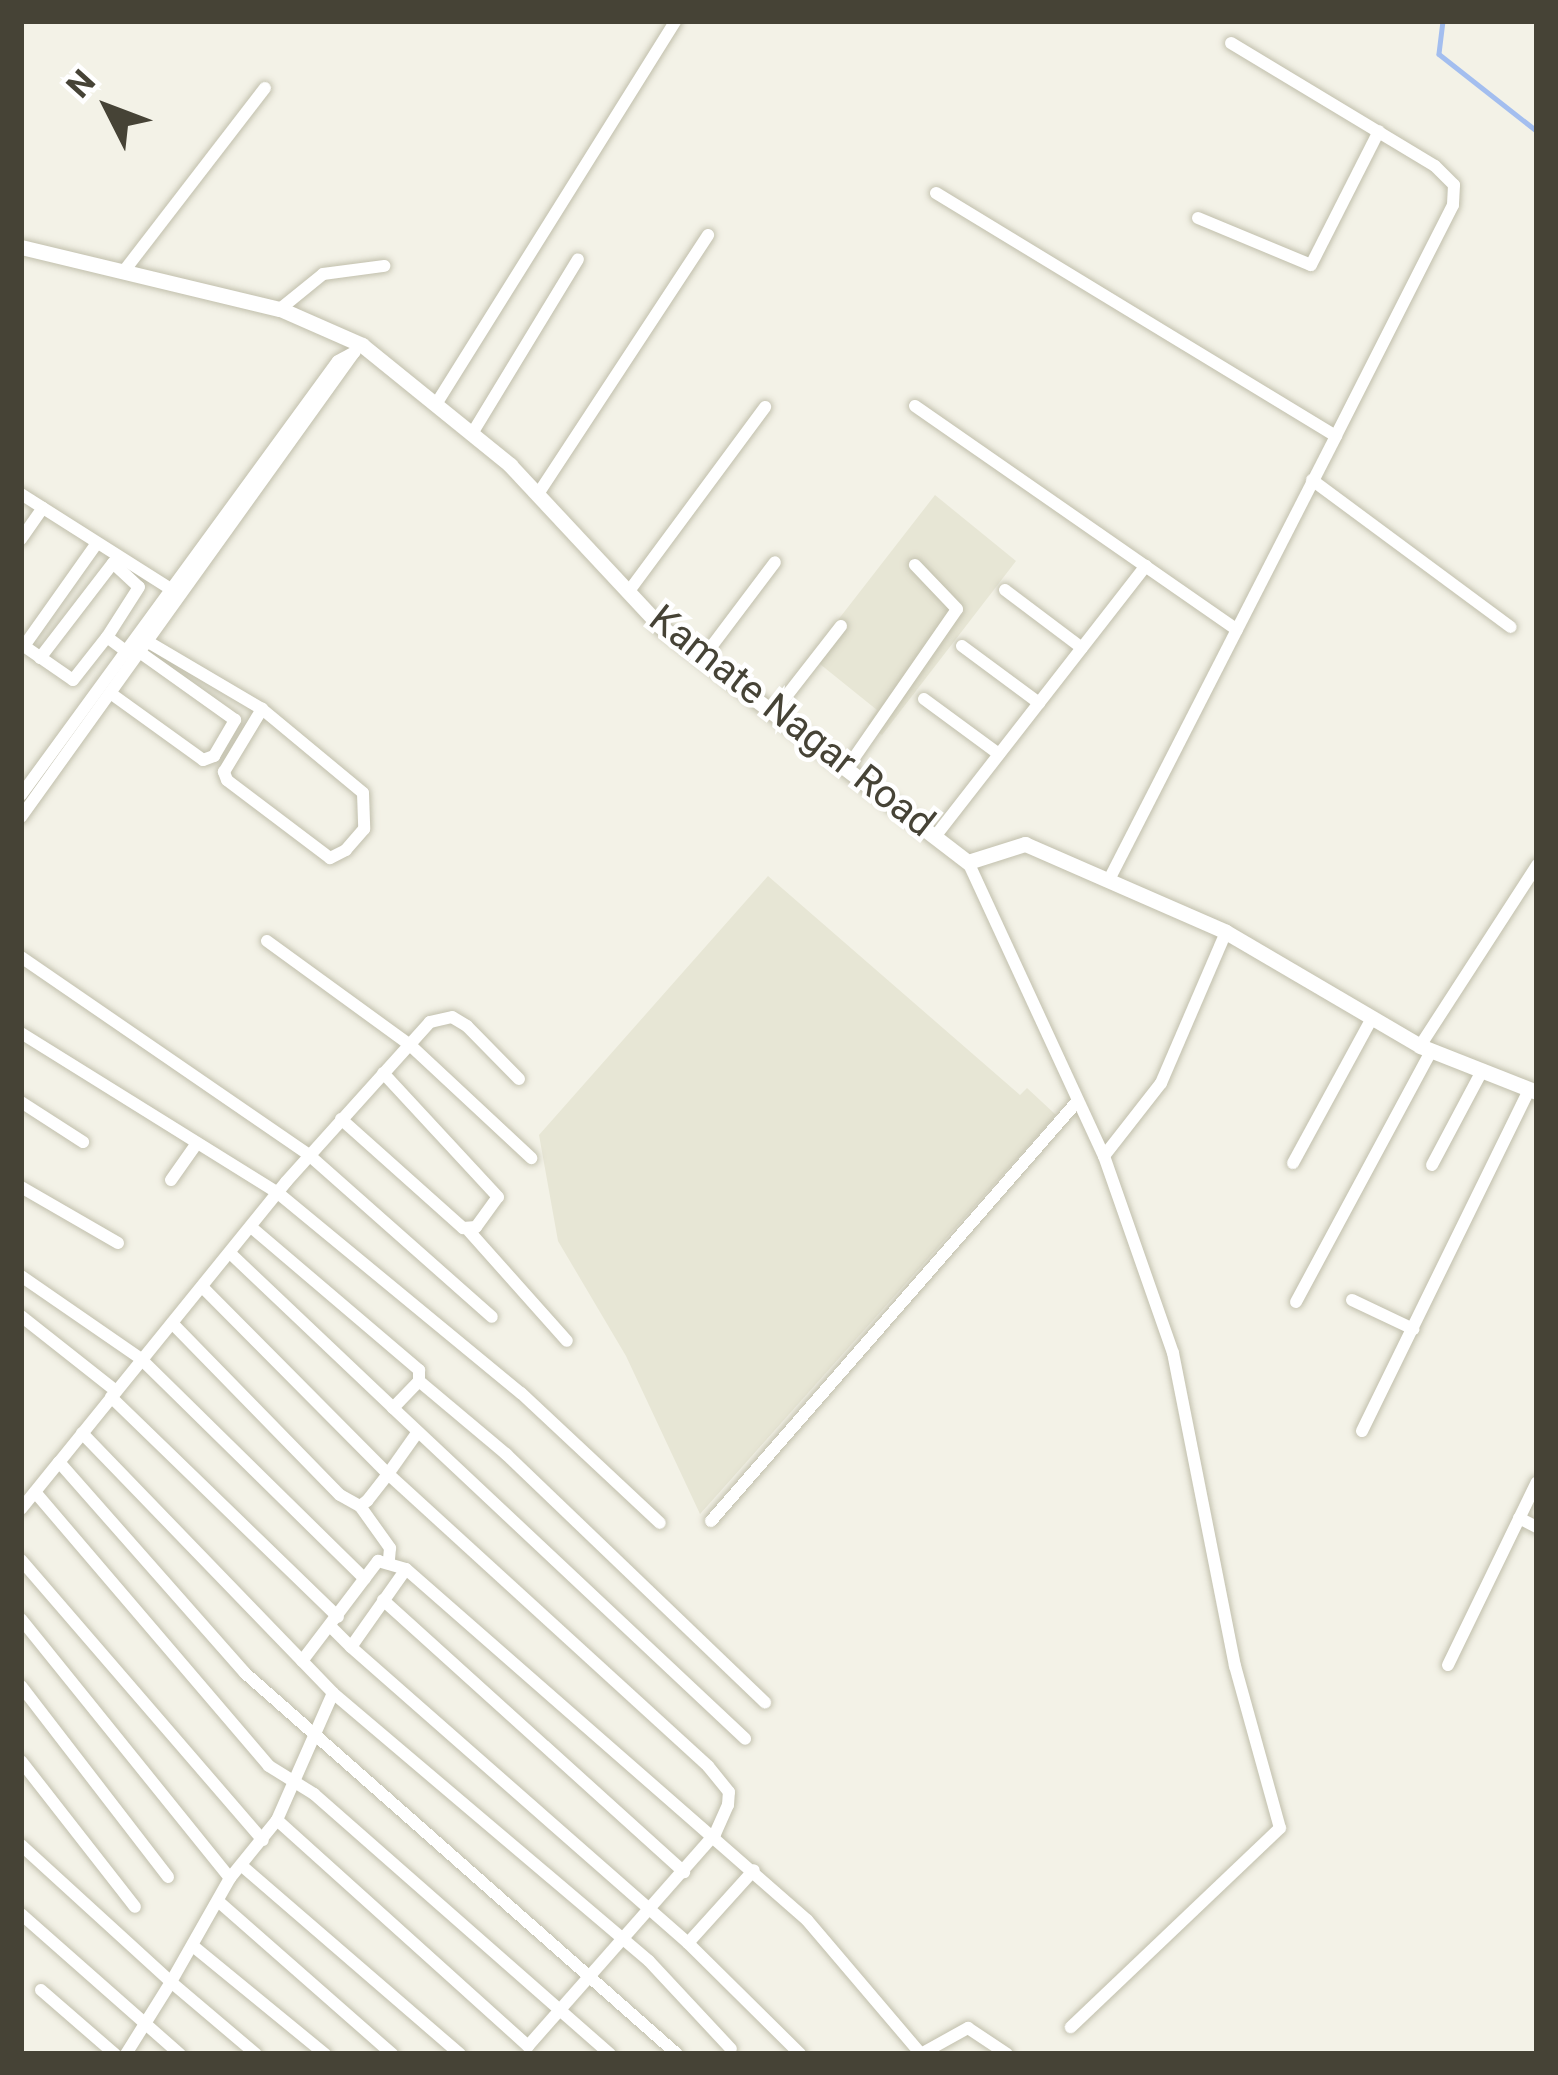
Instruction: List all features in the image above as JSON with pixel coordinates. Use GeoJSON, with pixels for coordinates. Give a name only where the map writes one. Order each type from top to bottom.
{"type":"FeatureCollection","features":[{"type":"Feature","properties":{"kind":"street"},"geometry":{"type":"LineString","coordinates":[[438,401],[675,21]]}},
{"type":"Feature","properties":{"kind":"street"},"geometry":{"type":"LineString","coordinates":[[1109,879],[1455,196],[1447,176],[1231,43]]}},
{"type":"Feature","properties":{"kind":"street"},"geometry":{"type":"LineString","coordinates":[[124,271],[265,88]]}},
{"type":"Feature","properties":{"kind":"street"},"geometry":{"type":"LineString","coordinates":[[1198,218],[1311,265],[1379,131]]}},
{"type":"Feature","properties":{"kind":"street"},"geometry":{"type":"LineString","coordinates":[[936,194],[1336,436]]}},
{"type":"Feature","properties":{"kind":"street"},"geometry":{"type":"LineString","coordinates":[[538,494],[708,235]]}},
{"type":"Feature","properties":{"kind":"street","name":"Kamate Nagar Road"},"geometry":{"type":"LineString","coordinates":[[21,247],[280,309],[358,349],[438,401],[473,432],[701,659],[968,862],[1025,844],[1226,932],[1425,1048],[1533,1091]]}},
{"type":"Feature","properties":{"kind":"street"},"geometry":{"type":"LineString","coordinates":[[473,432],[578,259]]}},
{"type":"Feature","properties":{"kind":"street"},"geometry":{"type":"LineString","coordinates":[[280,309],[323,274],[384,266]]}},
{"type":"Feature","properties":{"kind":"street"},"geometry":{"type":"LineString","coordinates":[[21,817],[358,349]]}},
{"type":"Feature","properties":{"kind":"street"},"geometry":{"type":"LineString","coordinates":[[629,591],[765,406]]}},
{"type":"Feature","properties":{"kind":"street"},"geometry":{"type":"LineString","coordinates":[[914,406],[1237,630]]}},
{"type":"Feature","properties":{"kind":"street"},"geometry":{"type":"LineString","coordinates":[[1312,480],[1511,627]]}},
{"type":"Feature","properties":{"kind":"street"},"geometry":{"type":"LineString","coordinates":[[21,494],[178,594]]}},
{"type":"Feature","properties":{"kind":"street"},"geometry":{"type":"LineString","coordinates":[[21,539],[43,508]]}},
{"type":"Feature","properties":{"kind":"street"},"geometry":{"type":"LineString","coordinates":[[40,658],[112,563],[139,586],[73,680],[40,658],[22,645],[97,542]]}},
{"type":"Feature","properties":{"kind":"street"},"geometry":{"type":"LineString","coordinates":[[701,659],[775,562]]}},
{"type":"Feature","properties":{"kind":"street"},"geometry":{"type":"LineString","coordinates":[[847,767],[957,609],[915,565]]}},
{"type":"Feature","properties":{"kind":"street"},"geometry":{"type":"LineString","coordinates":[[937,834],[1146,566]]}},
{"type":"Feature","properties":{"kind":"street"},"geometry":{"type":"LineString","coordinates":[[1005,590],[1082,648]]}},
{"type":"Feature","properties":{"kind":"street"},"geometry":{"type":"LineString","coordinates":[[21,795],[127,652],[178,594]]}},
{"type":"Feature","properties":{"kind":"street"},"geometry":{"type":"LineString","coordinates":[[773,712],[841,626]]}},
{"type":"Feature","properties":{"kind":"street"},"geometry":{"type":"LineString","coordinates":[[107,637],[127,652]]}},
{"type":"Feature","properties":{"kind":"street"},"geometry":{"type":"LineString","coordinates":[[962,646],[1039,703]]}},
{"type":"Feature","properties":{"kind":"street"},"geometry":{"type":"LineString","coordinates":[[112,695],[203,760],[214,757],[235,719],[146,648]]}},
{"type":"Feature","properties":{"kind":"street"},"geometry":{"type":"LineString","coordinates":[[146,648],[262,709],[363,793],[364,829],[346,850],[330,858],[227,780],[224,772],[262,709]]}},
{"type":"Feature","properties":{"kind":"street"},"geometry":{"type":"LineString","coordinates":[[924,699],[999,754]]}},
{"type":"Feature","properties":{"kind":"street"},"geometry":{"type":"LineString","coordinates":[[968,862],[1075,1104],[1104,1156],[1173,1353],[1235,1666],[1280,1828],[1071,2026]]}},
{"type":"Feature","properties":{"kind":"street"},"geometry":{"type":"LineString","coordinates":[[1297,1302],[1425,1048],[1537,865]]}},
{"type":"Feature","properties":{"kind":"street"},"geometry":{"type":"LineString","coordinates":[[1104,1156],[1161,1083],[1226,932]]}},
{"type":"Feature","properties":{"kind":"street"},"geometry":{"type":"LineString","coordinates":[[267,941],[410,1045],[531,1158]]}},
{"type":"Feature","properties":{"kind":"street"},"geometry":{"type":"LineString","coordinates":[[21,957],[310,1156],[493,1317]]}},
{"type":"Feature","properties":{"kind":"street"},"geometry":{"type":"LineString","coordinates":[[21,1509],[278,1193],[438,1016],[452,1017],[519,1079]]}},
{"type":"Feature","properties":{"kind":"street"},"geometry":{"type":"LineString","coordinates":[[1293,1163],[1371,1020]]}},
{"type":"Feature","properties":{"kind":"street"},"geometry":{"type":"LineString","coordinates":[[21,1033],[278,1193],[520,1393],[661,1523]]}},
{"type":"Feature","properties":{"kind":"street"},"geometry":{"type":"LineString","coordinates":[[383,1073],[498,1197],[469,1231]]}},
{"type":"Feature","properties":{"kind":"street"},"geometry":{"type":"LineString","coordinates":[[1432,1166],[1481,1073]]}},
{"type":"Feature","properties":{"kind":"street"},"geometry":{"type":"LineString","coordinates":[[1362,1431],[1533,1091]]}},
{"type":"Feature","properties":{"kind":"street"},"geometry":{"type":"LineString","coordinates":[[21,1102],[83,1142]]}},
{"type":"Feature","properties":{"kind":"street"},"geometry":{"type":"LineString","coordinates":[[711,1521],[1075,1104]]}},
{"type":"Feature","properties":{"kind":"street"},"geometry":{"type":"LineString","coordinates":[[341,1119],[469,1231],[567,1341]]}},
{"type":"Feature","properties":{"kind":"street"},"geometry":{"type":"LineString","coordinates":[[171,1180],[197,1143]]}},
{"type":"Feature","properties":{"kind":"street"},"geometry":{"type":"LineString","coordinates":[[21,1187],[118,1243]]}},
{"type":"Feature","properties":{"kind":"street"},"geometry":{"type":"LineString","coordinates":[[251,1227],[419,1370],[418,1381],[393,1408]]}},
{"type":"Feature","properties":{"kind":"street"},"geometry":{"type":"LineString","coordinates":[[231,1254],[745,1738]]}},
{"type":"Feature","properties":{"kind":"street"},"geometry":{"type":"LineString","coordinates":[[21,1276],[140,1358],[365,1579]]}},
{"type":"Feature","properties":{"kind":"street"},"geometry":{"type":"LineString","coordinates":[[204,1289],[388,1474],[721,1780],[728,1805],[715,1834],[532,2050],[277,1820]]}},
{"type":"Feature","properties":{"kind":"street"},"geometry":{"type":"LineString","coordinates":[[1352,1300],[1413,1329]]}},
{"type":"Feature","properties":{"kind":"street"},"geometry":{"type":"LineString","coordinates":[[21,1316],[113,1394],[334,1622],[351,1647],[652,1910],[800,2054]]}},
{"type":"Feature","properties":{"kind":"street"},"geometry":{"type":"LineString","coordinates":[[172,1323],[360,1506],[390,1548],[389,1558],[365,1579],[302,1661]]}},
{"type":"Feature","properties":{"kind":"street"},"geometry":{"type":"LineString","coordinates":[[418,1381],[520,1467],[765,1702]]}},
{"type":"Feature","properties":{"kind":"street"},"geometry":{"type":"LineString","coordinates":[[82,1433],[333,1693],[624,1942],[731,2049]]}},
{"type":"Feature","properties":{"kind":"street"},"geometry":{"type":"LineString","coordinates":[[360,1506],[417,1433]]}},
{"type":"Feature","properties":{"kind":"street"},"geometry":{"type":"LineString","coordinates":[[59,1462],[213,1640],[310,1732],[677,2054]]}},
{"type":"Feature","properties":{"kind":"street"},"geometry":{"type":"LineString","coordinates":[[1448,1665],[1537,1482]]}},
{"type":"Feature","properties":{"kind":"street"},"geometry":{"type":"LineString","coordinates":[[35,1492],[291,1782],[610,2054]]}},
{"type":"Feature","properties":{"kind":"street"},"geometry":{"type":"LineString","coordinates":[[1519,1518],[1537,1527]]}},
{"type":"Feature","properties":{"kind":"street"},"geometry":{"type":"LineString","coordinates":[[389,1558],[754,1870],[807,1920],[921,2054],[968,2028],[1007,2054]]}},
{"type":"Feature","properties":{"kind":"street"},"geometry":{"type":"LineString","coordinates":[[21,1560],[263,1840]]}},
{"type":"Feature","properties":{"kind":"street"},"geometry":{"type":"LineString","coordinates":[[351,1647],[406,1569]]}},
{"type":"Feature","properties":{"kind":"street"},"geometry":{"type":"LineString","coordinates":[[383,1600],[684,1872]]}},
{"type":"Feature","properties":{"kind":"street"},"geometry":{"type":"LineString","coordinates":[[21,1619],[230,1878]]}},
{"type":"Feature","properties":{"kind":"street"},"geometry":{"type":"LineString","coordinates":[[21,1686],[168,1877]]}},
{"type":"Feature","properties":{"kind":"street"},"geometry":{"type":"LineString","coordinates":[[127,2054],[230,1878],[277,1820],[310,1732],[333,1693]]}},
{"type":"Feature","properties":{"kind":"street"},"geometry":{"type":"LineString","coordinates":[[21,1761],[136,1907]]}},
{"type":"Feature","properties":{"kind":"street"},"geometry":{"type":"LineString","coordinates":[[21,1845],[256,2054]]}},
{"type":"Feature","properties":{"kind":"street"},"geometry":{"type":"LineString","coordinates":[[242,1864],[460,2054]]}},
{"type":"Feature","properties":{"kind":"street"},"geometry":{"type":"LineString","coordinates":[[688,1943],[754,1870]]}},
{"type":"Feature","properties":{"kind":"street"},"geometry":{"type":"LineString","coordinates":[[218,1901],[392,2054]]}},
{"type":"Feature","properties":{"kind":"street"},"geometry":{"type":"LineString","coordinates":[[21,1914],[180,2054]]}},
{"type":"Feature","properties":{"kind":"street"},"geometry":{"type":"LineString","coordinates":[[193,1946],[325,2054]]}},
{"type":"Feature","properties":{"kind":"street"},"geometry":{"type":"LineString","coordinates":[[41,1990],[115,2054]]}},
{"type":"Feature","properties":{"kind":"shaded area"},"geometry":{"type":"Polygon","coordinates":[[[935,495],[1016,561],[882,735],[867,724],[877,710],[810,656],[935,495]]]}},
{"type":"Feature","properties":{"kind":"shaded area"},"geometry":{"type":"Polygon","coordinates":[[[768,876],[1020,1095],[1027,1088],[1056,1115],[700,1514],[626,1356],[558,1241],[539,1135],[768,876]]]}},
{"type":"Feature","properties":{"kind":"waterway"},"geometry":{"type":"LineString","coordinates":[[1443,21],[1439,54],[1537,131]]}}]}
